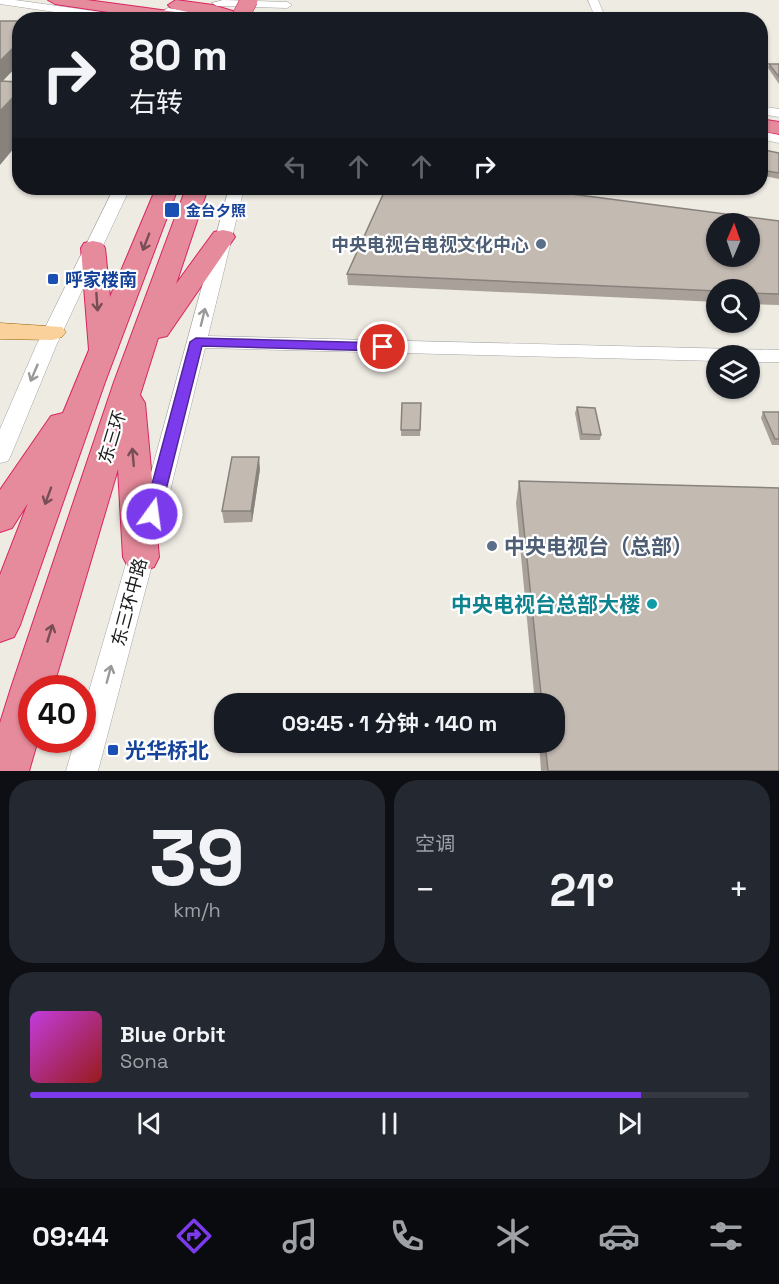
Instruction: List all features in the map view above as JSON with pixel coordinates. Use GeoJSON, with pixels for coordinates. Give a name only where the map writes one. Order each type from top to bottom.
{"type":"FeatureCollection","features":[{"type":"Feature","properties":{"kind":"highway"},"geometry":{"type":"LineString","coordinates":[[55,0],[224,12]]}},
{"type":"Feature","properties":{"kind":"highway"},"geometry":{"type":"LineString","coordinates":[[135,0],[224,12]]}},
{"type":"Feature","properties":{"kind":"highway"},"geometry":{"type":"LineString","coordinates":[[260,12],[269,0]]}},
{"type":"Feature","properties":{"kind":"highway"},"geometry":{"type":"LineString","coordinates":[[0,625],[164,195]]}},
{"type":"Feature","properties":{"kind":"highway","name":"东三环"},"geometry":{"type":"LineString","coordinates":[[37,675],[133,370],[195,195]]}},
{"type":"Feature","properties":{"kind":"highway"},"geometry":{"type":"LineString","coordinates":[[141,557],[131,432],[133,370],[223,237]]}},
{"type":"Feature","properties":{"kind":"highway"},"geometry":{"type":"LineString","coordinates":[[0,518],[96,369],[93,248]]}},
{"type":"Feature","properties":{"kind":"highway","name":"东三环"},"geometry":{"type":"LineString","coordinates":[[6,771],[18,734]]}},
{"type":"Feature","properties":{"kind":"main road"},"geometry":{"type":"LineString","coordinates":[[0,331],[49,339]]}},
{"type":"Feature","properties":{"kind":"main road"},"geometry":{"type":"LineString","coordinates":[[0,345],[49,339]]}},
{"type":"Feature","properties":{"kind":"street"},"geometry":{"type":"LineString","coordinates":[[86,0],[224,12],[288,2]]}},
{"type":"Feature","properties":{"kind":"street"},"geometry":{"type":"LineString","coordinates":[[0,1],[79,12]]}},
{"type":"Feature","properties":{"kind":"street"},"geometry":{"type":"LineString","coordinates":[[0,455],[49,339],[119,195]]}},
{"type":"Feature","properties":{"kind":"street","name":"东三环中路"},"geometry":{"type":"LineString","coordinates":[[82,771],[141,557],[234,195]]}},
{"type":"Feature","properties":{"kind":"street"},"geometry":{"type":"LineString","coordinates":[[196,342],[779,356]]}},
{"type":"Feature","properties":{"kind":"building"},"geometry":{"type":"Polygon","coordinates":[[[0,21],[12,21],[12,49],[0,61],[0,21]]]}},
{"type":"Feature","properties":{"kind":"building"},"geometry":{"type":"Polygon","coordinates":[[[769,64],[779,64],[779,77],[769,64]]]}},
{"type":"Feature","properties":{"kind":"building"},"geometry":{"type":"Polygon","coordinates":[[[0,81],[12,82],[12,98],[0,111],[0,81]]]}},
{"type":"Feature","properties":{"kind":"building"},"geometry":{"type":"Polygon","coordinates":[[[768,151],[779,153],[779,173],[768,171],[768,151]]]}},
{"type":"Feature","properties":{"kind":"building","name":"中央电视台电视文化中心"},"geometry":{"type":"Polygon","coordinates":[[[383,195],[579,195],[717,213],[706,213],[706,267],[760,267],[760,219],[779,221],[779,294],[760,293],[760,279],[706,279],[706,290],[347,274],[383,195]]]}},
{"type":"Feature","properties":{"kind":"building"},"geometry":{"type":"Polygon","coordinates":[[[402,403],[421,403],[420,430],[401,430],[402,403]]]}},
{"type":"Feature","properties":{"kind":"building"},"geometry":{"type":"Polygon","coordinates":[[[577,407],[595,408],[601,435],[582,434],[577,407]]]}},
{"type":"Feature","properties":{"kind":"building"},"geometry":{"type":"Polygon","coordinates":[[[763,412],[779,412],[779,439],[775,439],[763,412]]]}},
{"type":"Feature","properties":{"kind":"building"},"geometry":{"type":"Polygon","coordinates":[[[232,457],[259,457],[251,511],[222,511],[232,457]]]}},
{"type":"Feature","properties":{"kind":"building","name":"中央电视台总部大楼"},"geometry":{"type":"Polygon","coordinates":[[[519,481],[779,488],[779,771],[548,771],[546,753],[565,753],[565,693],[541,693],[519,481]]]}},
{"type":"Feature","properties":{"kind":"place","name":"金台夕照"},"geometry":{"type":"Point","coordinates":[172,210]}},
{"type":"Feature","properties":{"kind":"place","name":"中央电视台电视文化中心"},"geometry":{"type":"Point","coordinates":[541,244]}},
{"type":"Feature","properties":{"kind":"place","name":"呼家楼南"},"geometry":{"type":"Point","coordinates":[53,279]}},
{"type":"Feature","properties":{"kind":"place","name":"中央电视台（总部）"},"geometry":{"type":"Point","coordinates":[492,546]}},
{"type":"Feature","properties":{"kind":"place","name":"中央电视台总部大楼"},"geometry":{"type":"Point","coordinates":[652,604]}},
{"type":"Feature","properties":{"kind":"place","name":"光华桥北"},"geometry":{"type":"Point","coordinates":[113,750]}},
{"type":"Feature","properties":{"kind":"route"},"geometry":{"type":"LineString","coordinates":[[152,514],[196,342],[383,347]]}}]}
